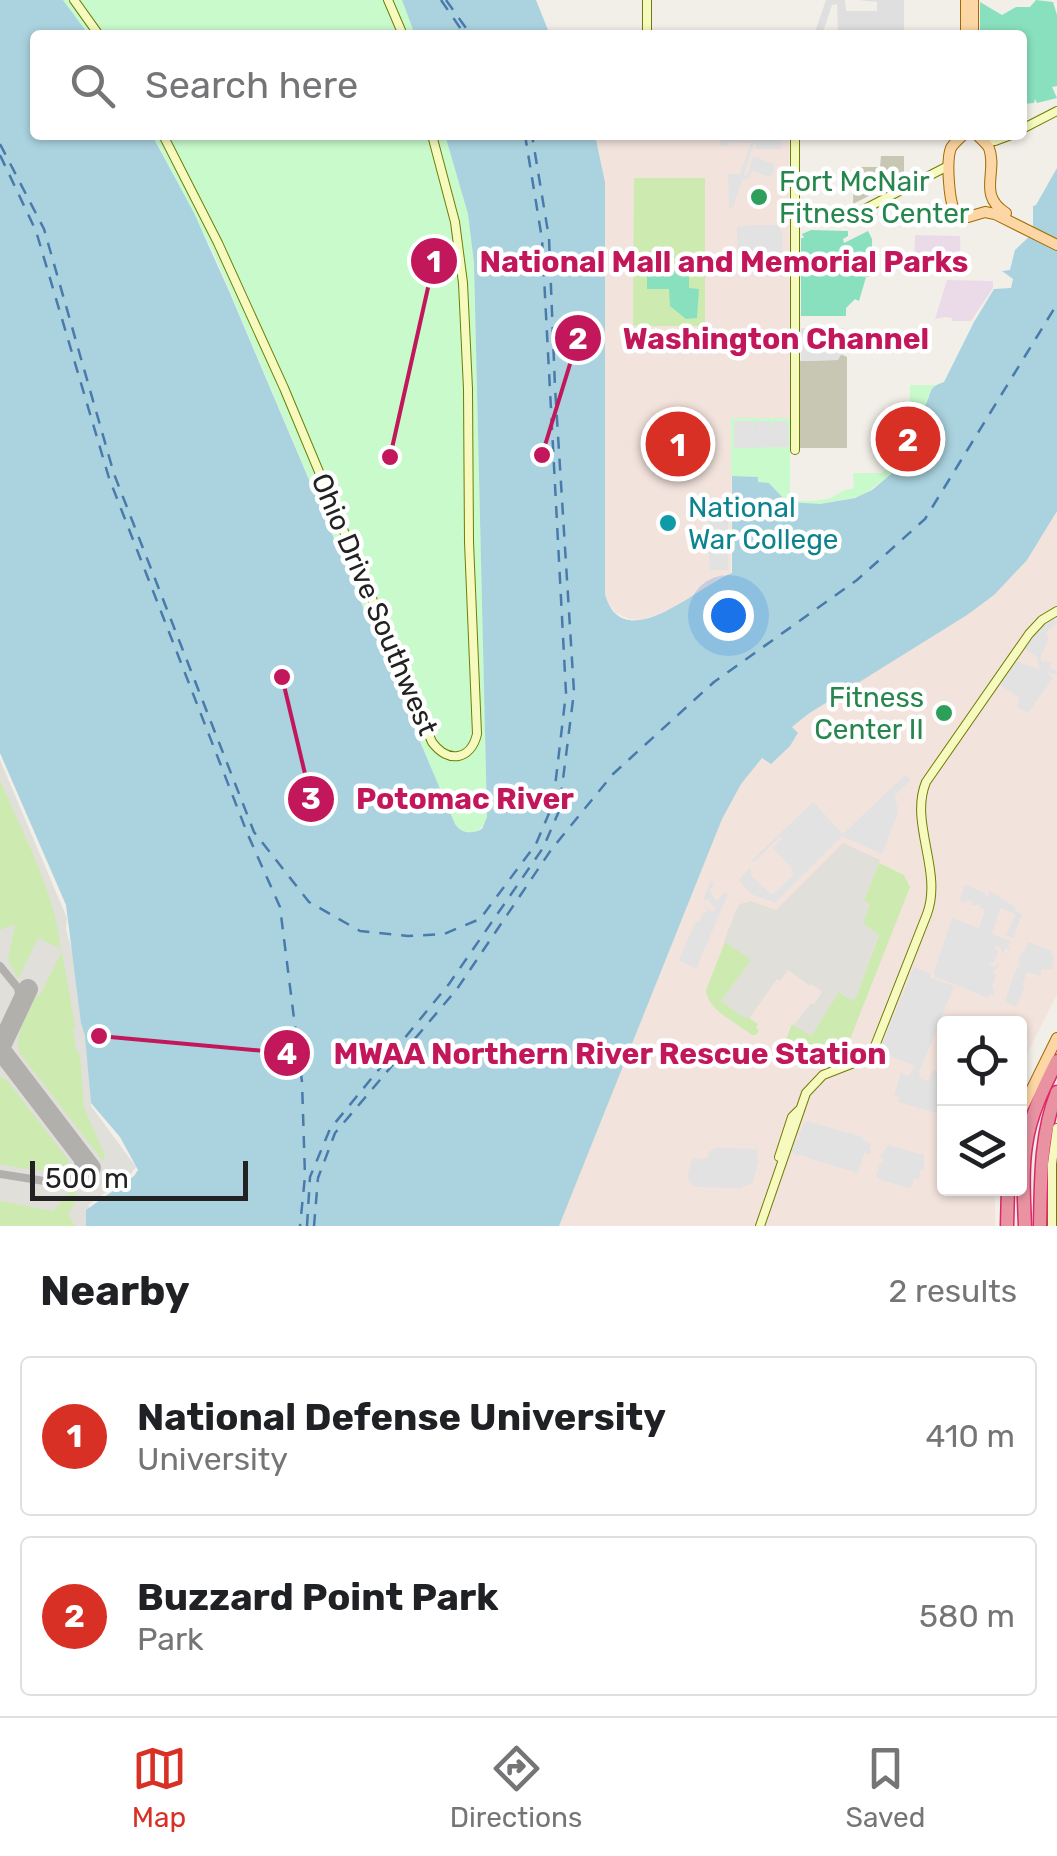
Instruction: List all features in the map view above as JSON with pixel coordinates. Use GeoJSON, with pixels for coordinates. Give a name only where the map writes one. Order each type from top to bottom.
{"type":"FeatureCollection","features":[{"type":"Feature","properties":{"kind":"highway"},"geometry":{"type":"LineString","coordinates":[[1027,1120],[1057,1058]]}},
{"type":"Feature","properties":{"kind":"highway"},"geometry":{"type":"LineString","coordinates":[[1025,1226],[1028,1134],[1057,1058]]}},
{"type":"Feature","properties":{"kind":"highway"},"geometry":{"type":"LineString","coordinates":[[1046,1226],[1042,1150],[1057,1092]]}},
{"type":"Feature","properties":{"kind":"highway"},"geometry":{"type":"LineString","coordinates":[[1046,1226],[1047,1150],[1057,1101]]}},
{"type":"Feature","properties":{"kind":"highway"},"geometry":{"type":"LineString","coordinates":[[1007,1226],[1008,1196]]}},
{"type":"Feature","properties":{"kind":"main road"},"geometry":{"type":"LineString","coordinates":[[969,0],[969,30]]}},
{"type":"Feature","properties":{"kind":"main road"},"geometry":{"type":"LineString","coordinates":[[959,140],[950,151],[952,207],[966,216],[993,213],[1012,219],[1057,242]]}},
{"type":"Feature","properties":{"kind":"main road"},"geometry":{"type":"LineString","coordinates":[[978,214],[988,202],[990,190],[990,153],[982,140]]}},
{"type":"Feature","properties":{"kind":"main road"},"geometry":{"type":"LineString","coordinates":[[990,190],[996,206],[1012,219]]}},
{"type":"Feature","properties":{"kind":"main road"},"geometry":{"type":"LineString","coordinates":[[1027,1088],[1057,1028]]}},
{"type":"Feature","properties":{"kind":"main road"},"geometry":{"type":"LineString","coordinates":[[1024,1106],[1057,1038]]}},
{"type":"Feature","properties":{"kind":"street"},"geometry":{"type":"LineString","coordinates":[[74,0],[96,30]]}},
{"type":"Feature","properties":{"kind":"street"},"geometry":{"type":"LineString","coordinates":[[388,0],[401,30]]}},
{"type":"Feature","properties":{"kind":"street"},"geometry":{"type":"LineString","coordinates":[[647,0],[647,30]]}},
{"type":"Feature","properties":{"kind":"street"},"geometry":{"type":"LineString","coordinates":[[1027,126],[1057,111]]}},
{"type":"Feature","properties":{"kind":"street","name":"Ohio Drive Southwest"},"geometry":{"type":"LineString","coordinates":[[166,140],[284,388],[432,742],[442,753],[453,756],[470,750],[477,734],[467,369],[458,237],[433,140]]}},
{"type":"Feature","properties":{"kind":"street"},"geometry":{"type":"LineString","coordinates":[[795,140],[795,450]]}},
{"type":"Feature","properties":{"kind":"street"},"geometry":{"type":"LineString","coordinates":[[990,153],[1005,140]]}},
{"type":"Feature","properties":{"kind":"street"},"geometry":{"type":"LineString","coordinates":[[795,216],[852,215],[950,165]]}},
{"type":"Feature","properties":{"kind":"street"},"geometry":{"type":"LineString","coordinates":[[758,1226],[807,1091],[835,1069],[862,1059],[876,1044],[927,914],[932,893],[921,804],[927,780],[1030,632],[1057,611]]}},
{"type":"Feature","properties":{"kind":"street"},"geometry":{"type":"LineString","coordinates":[[1046,1226],[1057,1128]]}},
{"type":"Feature","properties":{"kind":"shaded area"},"geometry":{"type":"Polygon","coordinates":[[[826,0],[845,0],[846,11],[877,11],[877,2],[858,0],[904,0],[904,30],[838,30],[837,4],[832,5],[824,30],[816,30],[826,0]]]}},
{"type":"Feature","properties":{"kind":"shaded area"},"geometry":{"type":"Polygon","coordinates":[[[596,140],[789,140],[790,418],[732,418],[731,573],[719,577],[677,607],[641,620],[616,613],[605,594],[605,182],[596,140]]]}},
{"type":"Feature","properties":{"kind":"shaded area"},"geometry":{"type":"Polygon","coordinates":[[[719,140],[781,140],[781,149],[755,149],[754,144],[744,175],[748,175],[755,157],[774,164],[774,172],[769,177],[752,171],[749,178],[742,180],[733,207],[729,208],[728,174],[740,174],[751,143],[729,142],[728,146],[720,146],[719,140]]]}},
{"type":"Feature","properties":{"kind":"shaded area"},"geometry":{"type":"Polygon","coordinates":[[[881,156],[904,156],[904,178],[853,204],[854,167],[880,167],[881,156]]]}},
{"type":"Feature","properties":{"kind":"shaded area"},"geometry":{"type":"Polygon","coordinates":[[[778,225],[783,234],[781,273],[745,271],[745,275],[739,275],[737,227],[778,225]]]}},
{"type":"Feature","properties":{"kind":"shaded area"},"geometry":{"type":"Polygon","coordinates":[[[915,235],[960,236],[961,269],[914,270],[915,235]]]}},
{"type":"Feature","properties":{"kind":"shaded area"},"geometry":{"type":"Polygon","coordinates":[[[947,280],[993,281],[993,288],[971,321],[935,319],[947,280]]]}},
{"type":"Feature","properties":{"kind":"shaded area"},"geometry":{"type":"Polygon","coordinates":[[[801,328],[843,328],[845,354],[838,360],[801,361],[801,328]]]}},
{"type":"Feature","properties":{"kind":"shaded area"},"geometry":{"type":"Polygon","coordinates":[[[841,354],[847,357],[847,448],[800,448],[798,361],[837,360],[841,354]]]}},
{"type":"Feature","properties":{"kind":"shaded area"},"geometry":{"type":"Polygon","coordinates":[[[734,421],[752,421],[752,434],[753,421],[770,421],[771,429],[772,421],[788,421],[789,447],[734,448],[734,421]]]}},
{"type":"Feature","properties":{"kind":"shaded area"},"geometry":{"type":"Polygon","coordinates":[[[1057,462],[1057,994],[1027,1055],[1027,1016],[937,1016],[937,1196],[995,1196],[995,1226],[530,1226],[703,799],[1057,462]]]}},
{"type":"Feature","properties":{"kind":"shaded area"},"geometry":{"type":"Polygon","coordinates":[[[712,506],[728,510],[728,570],[711,570],[709,565],[712,506]]]}},
{"type":"Feature","properties":{"kind":"shaded area"},"geometry":{"type":"Polygon","coordinates":[[[1051,620],[1057,624],[1046,635],[1049,637],[1040,659],[1051,663],[1050,668],[1057,675],[1045,671],[1053,678],[1028,713],[1017,707],[1019,698],[999,684],[1016,661],[1040,670],[1036,656],[1024,649],[1051,620]]]}},
{"type":"Feature","properties":{"kind":"shaded area"},"geometry":{"type":"Polygon","coordinates":[[[0,760],[67,918],[89,1048],[91,1106],[136,1167],[89,1204],[88,1226],[0,1226],[0,760]]]}},
{"type":"Feature","properties":{"kind":"shaded area"},"geometry":{"type":"Polygon","coordinates":[[[905,775],[911,780],[895,795],[898,813],[882,854],[842,836],[775,903],[751,894],[739,880],[749,868],[751,875],[772,895],[794,874],[772,848],[782,839],[752,860],[813,802],[843,834],[905,775]]]}},
{"type":"Feature","properties":{"kind":"shaded area"},"geometry":{"type":"Polygon","coordinates":[[[843,843],[880,860],[864,900],[871,903],[879,934],[856,997],[853,1002],[840,992],[810,1037],[794,1025],[822,992],[788,970],[780,981],[777,979],[749,1019],[743,1018],[721,1001],[750,961],[724,941],[736,910],[740,904],[751,901],[776,910],[843,843]]]}},
{"type":"Feature","properties":{"kind":"shaded area"},"geometry":{"type":"Polygon","coordinates":[[[711,880],[714,885],[709,890],[716,901],[728,894],[696,969],[679,960],[696,921],[708,912],[704,905],[710,914],[716,909],[703,900],[711,880]]]}},
{"type":"Feature","properties":{"kind":"shaded area"},"geometry":{"type":"Polygon","coordinates":[[[965,884],[986,894],[986,900],[990,891],[1022,915],[1013,938],[1006,935],[1016,914],[1000,908],[992,934],[1012,942],[1007,943],[1010,948],[1002,955],[1001,948],[996,946],[994,963],[989,965],[994,967],[999,962],[992,972],[996,975],[993,995],[988,998],[934,976],[952,918],[979,928],[985,910],[968,900],[959,901],[965,884]]]}},
{"type":"Feature","properties":{"kind":"shaded area"},"geometry":{"type":"Polygon","coordinates":[[[1028,942],[1052,951],[1052,969],[1042,969],[1040,976],[1027,972],[1016,1007],[1005,1001],[1028,942]]]}},
{"type":"Feature","properties":{"kind":"shaded area"},"geometry":{"type":"Polygon","coordinates":[[[914,967],[931,974],[930,978],[954,986],[942,1016],[937,1016],[937,1028],[919,1073],[921,1079],[929,1081],[932,1070],[937,1071],[937,1113],[898,1102],[899,1097],[894,1095],[901,1073],[909,1076],[915,1066],[879,1052],[914,967]]]}},
{"type":"Feature","properties":{"kind":"shaded area"},"geometry":{"type":"Polygon","coordinates":[[[807,1121],[863,1137],[871,1144],[870,1154],[864,1153],[858,1173],[788,1152],[800,1139],[807,1121]]]}},
{"type":"Feature","properties":{"kind":"shaded area"},"geometry":{"type":"Polygon","coordinates":[[[888,1145],[924,1155],[924,1171],[920,1169],[919,1180],[914,1178],[912,1186],[876,1176],[888,1145]]]}},
{"type":"Feature","properties":{"kind":"shaded area"},"geometry":{"type":"Polygon","coordinates":[[[716,1148],[757,1149],[759,1160],[752,1184],[742,1188],[694,1187],[687,1177],[692,1159],[707,1158],[716,1148]]]}},
{"type":"Feature","properties":{"kind":"green space"},"geometry":{"type":"Polygon","coordinates":[[[63,0],[402,0],[413,30],[85,30],[63,0]]]}},
{"type":"Feature","properties":{"kind":"green space"},"geometry":{"type":"Polygon","coordinates":[[[1036,0],[1053,2],[1057,15],[1057,86],[1052,87],[1057,98],[1037,103],[1035,99],[1027,104],[1027,30],[980,30],[980,2],[1002,15],[1016,7],[1030,7],[1036,0]]]}},
{"type":"Feature","properties":{"kind":"green space"},"geometry":{"type":"Polygon","coordinates":[[[156,140],[446,140],[468,214],[474,263],[487,817],[478,830],[464,831],[455,824],[214,254],[156,140]]]}},
{"type":"Feature","properties":{"kind":"green space"},"geometry":{"type":"Polygon","coordinates":[[[634,178],[705,178],[705,326],[633,326],[634,178]]]}},
{"type":"Feature","properties":{"kind":"green space"},"geometry":{"type":"Polygon","coordinates":[[[811,230],[848,231],[844,243],[868,231],[872,239],[869,277],[859,301],[855,299],[846,308],[846,316],[801,316],[801,238],[811,230]]]}},
{"type":"Feature","properties":{"kind":"green space"},"geometry":{"type":"Polygon","coordinates":[[[647,265],[689,265],[689,288],[699,289],[697,318],[686,319],[670,306],[669,289],[647,289],[647,265]]]}},
{"type":"Feature","properties":{"kind":"green space"},"geometry":{"type":"Polygon","coordinates":[[[910,385],[936,385],[929,392],[928,409],[903,450],[898,468],[862,496],[798,504],[787,502],[769,483],[758,482],[757,477],[731,476],[731,418],[790,418],[790,495],[798,495],[798,501],[819,500],[852,489],[853,473],[881,473],[895,463],[909,429],[910,385]]]}},
{"type":"Feature","properties":{"kind":"green space"},"geometry":{"type":"Polygon","coordinates":[[[0,780],[45,884],[61,949],[38,938],[18,979],[8,959],[15,926],[0,930],[0,780]]]}},
{"type":"Feature","properties":{"kind":"green space"},"geometry":{"type":"Polygon","coordinates":[[[879,863],[904,875],[910,887],[849,1042],[826,1051],[792,1046],[785,1042],[792,1024],[811,1036],[839,992],[852,1001],[856,997],[879,935],[863,923],[870,904],[864,900],[879,863]]]}},
{"type":"Feature","properties":{"kind":"green space"},"geometry":{"type":"Polygon","coordinates":[[[725,942],[751,960],[721,1001],[758,1024],[756,1035],[724,1016],[708,997],[706,990],[725,942]]]}},
{"type":"Feature","properties":{"kind":"green space"},"geometry":{"type":"Polygon","coordinates":[[[62,951],[76,1050],[80,1055],[84,1107],[105,1156],[103,1161],[19,1052],[23,1022],[62,951]]]}},
{"type":"Feature","properties":{"kind":"green space"},"geometry":{"type":"Polygon","coordinates":[[[0,1077],[6,1079],[69,1161],[66,1168],[25,1169],[0,1164],[0,1077]]]}},
{"type":"Feature","properties":{"kind":"green space"},"geometry":{"type":"Polygon","coordinates":[[[76,1185],[76,1201],[68,1214],[75,1226],[0,1226],[0,1201],[53,1211],[76,1185]]]}},
{"type":"Feature","properties":{"kind":"water"},"geometry":{"type":"Polygon","coordinates":[[[0,0],[63,0],[85,30],[30,30],[30,140],[155,140],[194,213],[229,291],[455,824],[467,832],[482,829],[487,817],[474,263],[468,214],[446,140],[596,140],[605,182],[605,594],[614,612],[628,620],[664,612],[732,573],[732,476],[758,477],[758,482],[769,483],[787,502],[820,504],[855,498],[872,490],[898,468],[903,450],[928,410],[924,407],[932,389],[944,382],[994,289],[1011,288],[1013,279],[1002,271],[1010,270],[1015,250],[1033,233],[1033,206],[1057,168],[1057,511],[1027,560],[994,595],[808,714],[792,727],[798,733],[790,746],[771,764],[762,758],[741,784],[722,819],[559,1226],[86,1226],[86,1210],[138,1170],[120,1137],[91,1103],[66,905],[0,753],[0,0]]]}},
{"type":"Feature","properties":{"kind":"water"},"geometry":{"type":"Polygon","coordinates":[[[402,0],[536,0],[548,30],[413,30],[402,0]]]}},
{"type":"Feature","properties":{"kind":"ferry route"},"geometry":{"type":"LineString","coordinates":[[441,0],[462,30]]}},
{"type":"Feature","properties":{"kind":"ferry route"},"geometry":{"type":"LineString","coordinates":[[446,0],[467,30]]}},
{"type":"Feature","properties":{"kind":"ferry route"},"geometry":{"type":"LineString","coordinates":[[0,144],[44,229],[114,474],[254,832],[309,902],[360,931],[408,936],[444,934],[480,919],[536,844],[553,804],[566,693],[542,239],[526,140]]}},
{"type":"Feature","properties":{"kind":"ferry route"},"geometry":{"type":"LineString","coordinates":[[307,1226],[310,1177],[330,1129],[449,984],[543,848],[559,811],[574,692],[549,238],[533,140]]}},
{"type":"Feature","properties":{"kind":"ferry route"},"geometry":{"type":"LineString","coordinates":[[0,155],[36,231],[109,478],[248,835],[280,907],[302,1082],[305,1176],[300,1226]]}},
{"type":"Feature","properties":{"kind":"ferry route"},"geometry":{"type":"LineString","coordinates":[[314,1226],[318,1178],[335,1133],[457,989],[551,850],[613,774],[714,682],[857,580],[925,519],[1057,304]]}},
{"type":"Feature","properties":{"kind":"taxiway"},"geometry":{"type":"LineString","coordinates":[[0,966],[18,988],[21,1005]]}},
{"type":"Feature","properties":{"kind":"taxiway"},"geometry":{"type":"LineString","coordinates":[[0,1174],[64,1182],[76,1173],[78,1151]]}},
{"type":"Feature","properties":{"kind":"runway"},"geometry":{"type":"LineString","coordinates":[[0,1048],[28,989]]}},
{"type":"Feature","properties":{"kind":"runway"},"geometry":{"type":"LineString","coordinates":[[0,1049],[91,1168]]}},
{"type":"Feature","properties":{"kind":"place","name":"Fort McNair Fitness Center"},"geometry":{"type":"Point","coordinates":[759,197]}},
{"type":"Feature","properties":{"kind":"place","name":"Buzzard Point Park"},"geometry":{"type":"Point","coordinates":[908,439]}},
{"type":"Feature","properties":{"kind":"place","name":"National Defense University"},"geometry":{"type":"Point","coordinates":[678,444]}},
{"type":"Feature","properties":{"kind":"place","name":"Washington Channel"},"geometry":{"type":"Point","coordinates":[542,455]}},
{"type":"Feature","properties":{"kind":"place","name":"National Mall and Memorial Parks"},"geometry":{"type":"Point","coordinates":[390,457]}},
{"type":"Feature","properties":{"kind":"place","name":"National War College"},"geometry":{"type":"Point","coordinates":[668,523]}},
{"type":"Feature","properties":{"kind":"place","name":"Potomac River"},"geometry":{"type":"Point","coordinates":[282,677]}},
{"type":"Feature","properties":{"kind":"place","name":"Fitness Center II"},"geometry":{"type":"Point","coordinates":[944,713]}},
{"type":"Feature","properties":{"kind":"place","name":"MWAA Northern River Rescue Station"},"geometry":{"type":"Point","coordinates":[99,1036]}}]}
